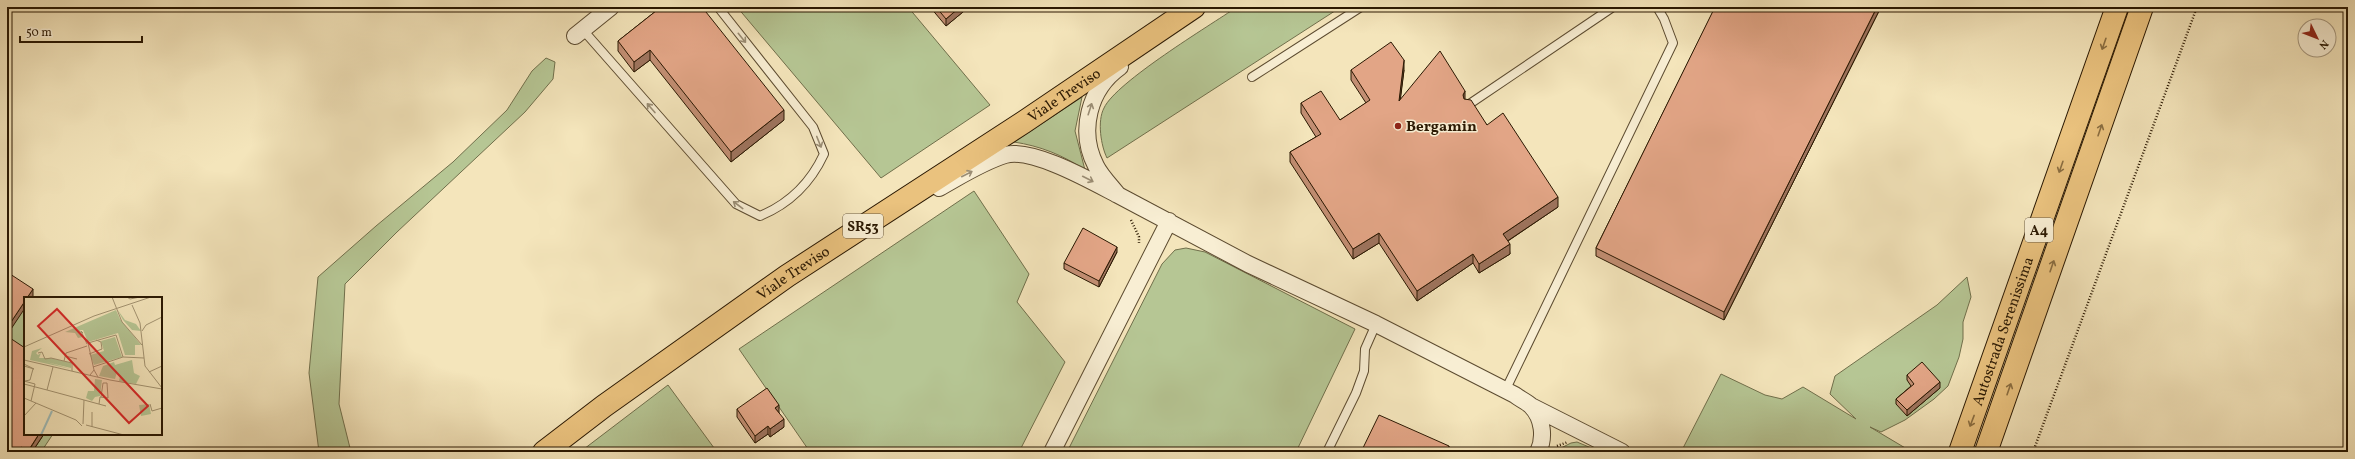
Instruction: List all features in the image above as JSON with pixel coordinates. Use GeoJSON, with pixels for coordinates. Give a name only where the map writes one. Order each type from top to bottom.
{"type":"FeatureCollection","features":[{"type":"Feature","properties":{"kind":"main road","name":"Autostrada Serenissima"},"geometry":{"type":"LineString","coordinates":[[1960,452],[2116,7]]}},
{"type":"Feature","properties":{"kind":"main road","name":"Autostrada Serenissima"},"geometry":{"type":"LineString","coordinates":[[1986,452],[2142,7]]}},
{"type":"Feature","properties":{"kind":"main road","name":"Viale Treviso"},"geometry":{"type":"LineString","coordinates":[[544,452],[604,406],[787,276],[1024,122],[1193,8]]}},
{"type":"Feature","properties":{"kind":"street"},"geometry":{"type":"LineString","coordinates":[[579,33],[611,7]]}},
{"type":"Feature","properties":{"kind":"street"},"geometry":{"type":"LineString","coordinates":[[1118,195],[1096,167],[1090,151],[1088,113],[1096,94],[1109,76],[1169,31],[1193,8]]}},
{"type":"Feature","properties":{"kind":"street"},"geometry":{"type":"LineString","coordinates":[[787,276],[869,234],[940,187],[1005,155],[1019,154],[1057,166],[1118,195],[1248,264],[1376,324],[1622,452]]}},
{"type":"Feature","properties":{"kind":"street"},"geometry":{"type":"LineString","coordinates":[[1052,452],[1168,221]]}},
{"type":"Feature","properties":{"kind":"street"},"geometry":{"type":"LineString","coordinates":[[1531,406],[1539,419],[1546,450]]}},
{"type":"Feature","properties":{"kind":"lane"},"geometry":{"type":"LineString","coordinates":[[579,33],[736,204],[749,212],[760,216],[778,208],[797,191],[815,173],[824,154],[813,126],[718,7]]}},
{"type":"Feature","properties":{"kind":"lane"},"geometry":{"type":"LineString","coordinates":[[1252,77],[1361,7]]}},
{"type":"Feature","properties":{"kind":"lane"},"geometry":{"type":"LineString","coordinates":[[1468,105],[1613,7]]}},
{"type":"Feature","properties":{"kind":"lane"},"geometry":{"type":"LineString","coordinates":[[1505,391],[1673,43],[1664,18],[1657,7]]}},
{"type":"Feature","properties":{"kind":"lane"},"geometry":{"type":"LineString","coordinates":[[1327,452],[1356,393],[1364,371],[1365,349],[1376,324]]}},
{"type":"Feature","properties":{"kind":"path"},"geometry":{"type":"LineString","coordinates":[[2033,452],[2197,7]]}},
{"type":"Feature","properties":{"kind":"path"},"geometry":{"type":"LineString","coordinates":[[1130,219],[1139,236],[1139,250]]}},
{"type":"Feature","properties":{"kind":"path"},"geometry":{"type":"LineString","coordinates":[[1546,450],[1579,440],[1584,433]]}},
{"type":"Feature","properties":{"kind":"green space"},"geometry":{"type":"Polygon","coordinates":[[[737,7],[908,7],[990,105],[881,178],[737,7]]]}},
{"type":"Feature","properties":{"kind":"green space"},"geometry":{"type":"Polygon","coordinates":[[[1237,7],[1341,7],[1107,158],[1103,147],[1100,126],[1104,108],[1112,97],[1126,84],[1164,55],[1237,7]]]}},
{"type":"Feature","properties":{"kind":"green space"},"geometry":{"type":"Polygon","coordinates":[[[546,58],[555,62],[553,79],[525,112],[397,232],[345,284],[339,404],[351,452],[319,452],[309,373],[318,277],[376,226],[453,162],[507,110],[532,71],[546,58]]]}},
{"type":"Feature","properties":{"kind":"green space"},"geometry":{"type":"Polygon","coordinates":[[[1082,97],[1075,131],[1085,170],[1051,152],[1014,142],[1082,97]]]}},
{"type":"Feature","properties":{"kind":"green space"},"geometry":{"type":"Polygon","coordinates":[[[974,191],[1029,274],[1017,302],[1065,362],[1019,452],[810,452],[739,349],[974,191]]]}},
{"type":"Feature","properties":{"kind":"green space"},"geometry":{"type":"Polygon","coordinates":[[[1186,248],[1205,252],[1355,329],[1296,452],[1067,452],[1162,264],[1175,250],[1186,248]]]}},
{"type":"Feature","properties":{"kind":"green space"},"geometry":{"type":"Polygon","coordinates":[[[1967,277],[1971,297],[1963,322],[1963,339],[1959,357],[1948,386],[1934,399],[1905,420],[1881,432],[1870,427],[1912,452],[1681,452],[1721,374],[1765,395],[1782,399],[1803,387],[1856,419],[1830,394],[1835,376],[1937,305],[1967,277]]]}},
{"type":"Feature","properties":{"kind":"green space"},"geometry":{"type":"Polygon","coordinates":[[[7,279],[34,297],[24,297],[24,435],[52,435],[41,452],[7,452],[7,279]]]}},
{"type":"Feature","properties":{"kind":"green space"},"geometry":{"type":"Polygon","coordinates":[[[668,385],[717,452],[580,452],[668,385]]]}},
{"type":"Feature","properties":{"kind":"green space"},"geometry":{"type":"Polygon","coordinates":[[[1577,442],[1601,452],[1553,452],[1571,443],[1577,442]]]}},
{"type":"Feature","properties":{"kind":"building"},"geometry":{"type":"Polygon","coordinates":[[[661,7],[702,7],[784,110],[731,152],[650,50],[634,62],[618,41],[661,7]]]}},
{"type":"Feature","properties":{"kind":"building"},"geometry":{"type":"Polygon","coordinates":[[[936,7],[960,7],[946,19],[936,7]]]}},
{"type":"Feature","properties":{"kind":"building"},"geometry":{"type":"Polygon","coordinates":[[[1715,7],[1877,7],[1724,312],[1596,248],[1715,7]]]}},
{"type":"Feature","properties":{"kind":"building"},"geometry":{"type":"Polygon","coordinates":[[[1391,42],[1404,60],[1399,101],[1440,51],[1465,91],[1463,95],[1464,99],[1471,100],[1487,125],[1503,113],[1558,197],[1503,234],[1510,244],[1479,264],[1473,254],[1417,291],[1379,233],[1353,249],[1290,152],[1321,134],[1301,103],[1321,91],[1340,120],[1370,100],[1351,70],[1391,42]]]}},
{"type":"Feature","properties":{"kind":"building"},"geometry":{"type":"Polygon","coordinates":[[[1083,228],[1117,247],[1099,281],[1064,263],[1083,228]]]}},
{"type":"Feature","properties":{"kind":"building"},"geometry":{"type":"Polygon","coordinates":[[[7,272],[33,289],[28,297],[24,297],[24,302],[7,328],[7,272]]]}},
{"type":"Feature","properties":{"kind":"building"},"geometry":{"type":"Polygon","coordinates":[[[7,336],[24,347],[24,435],[38,435],[28,451],[21,447],[17,452],[7,452],[7,336]]]}},
{"type":"Feature","properties":{"kind":"building"},"geometry":{"type":"Polygon","coordinates":[[[1922,362],[1940,382],[1907,410],[1896,399],[1914,384],[1907,375],[1922,362]]]}},
{"type":"Feature","properties":{"kind":"building"},"geometry":{"type":"Polygon","coordinates":[[[767,388],[779,405],[775,408],[784,419],[770,429],[768,426],[755,436],[737,409],[767,388]]]}},
{"type":"Feature","properties":{"kind":"building"},"geometry":{"type":"Polygon","coordinates":[[[1379,415],[1449,446],[1446,452],[1361,452],[1379,415]]]}},
{"type":"Feature","properties":{"kind":"place","name":"Bergamin"},"geometry":{"type":"Point","coordinates":[1398,126]}}]}
